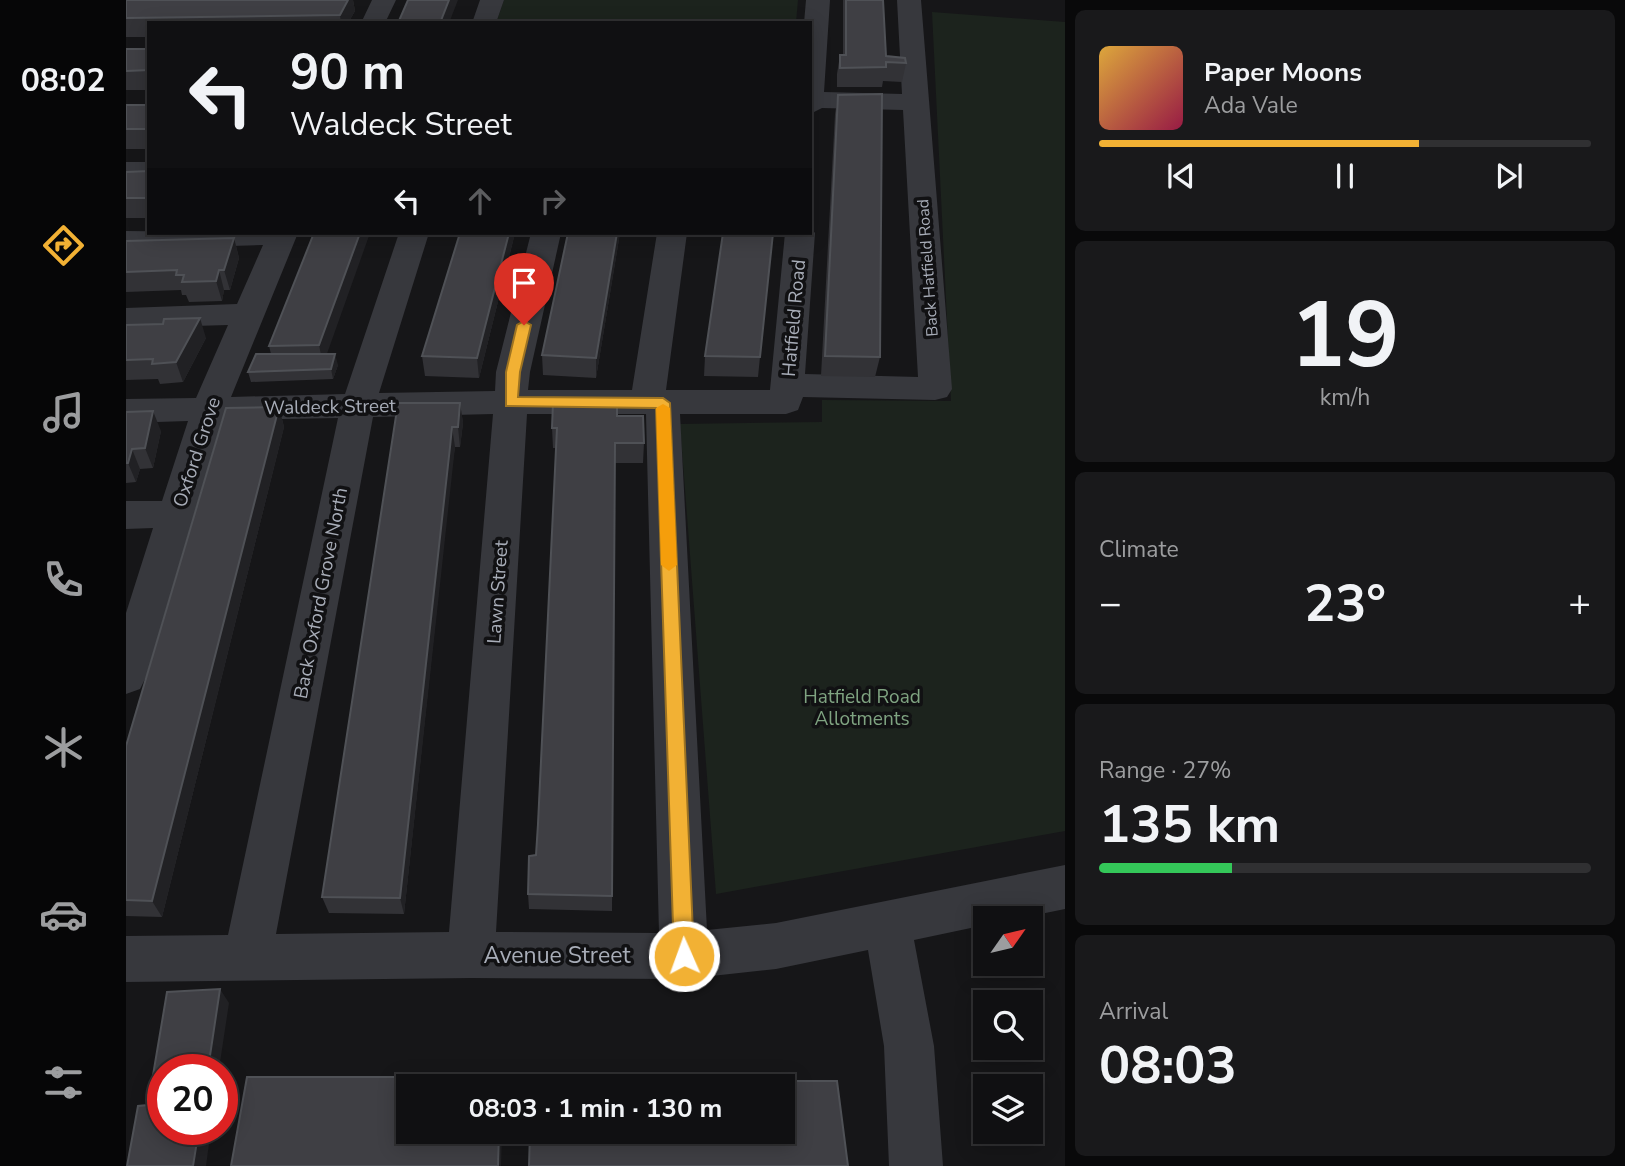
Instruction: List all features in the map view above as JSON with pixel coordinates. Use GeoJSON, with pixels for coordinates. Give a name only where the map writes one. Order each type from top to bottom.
{"type":"FeatureCollection","features":[{"type":"Feature","properties":{"kind":"street"},"geometry":{"type":"LineString","coordinates":[[374,21],[384,0]]}},
{"type":"Feature","properties":{"kind":"street"},"geometry":{"type":"LineString","coordinates":[[485,21],[492,0]]}},
{"type":"Feature","properties":{"kind":"street"},"geometry":{"type":"LineString","coordinates":[[812,86],[818,0]]}},
{"type":"Feature","properties":{"kind":"street","name":"Back Hatfield Road"},"geometry":{"type":"LineString","coordinates":[[787,394],[935,389],[909,0]]}},
{"type":"Feature","properties":{"kind":"street"},"geometry":{"type":"LineString","coordinates":[[812,100],[917,102]]}},
{"type":"Feature","properties":{"kind":"street"},"geometry":{"type":"LineString","coordinates":[[126,170],[147,170]]}},
{"type":"Feature","properties":{"kind":"street"},"geometry":{"type":"LineString","coordinates":[[126,240],[257,235]]}},
{"type":"Feature","properties":{"kind":"street","name":"Oxford Grove"},"geometry":{"type":"LineString","coordinates":[[129,657],[209,408],[283,235]]}},
{"type":"Feature","properties":{"kind":"street","name":"Back Oxford Grove North"},"geometry":{"type":"LineString","coordinates":[[247,958],[358,405],[413,235]]}},
{"type":"Feature","properties":{"kind":"street","name":"Lawn Street"},"geometry":{"type":"LineString","coordinates":[[471,955],[513,372],[546,235]]}},
{"type":"Feature","properties":{"kind":"street"},"geometry":{"type":"LineString","coordinates":[[672,235],[655,403],[684,956]]}},
{"type":"Feature","properties":{"kind":"street","name":"Hatfield Road"},"geometry":{"type":"LineString","coordinates":[[787,394],[800,235]]}},
{"type":"Feature","properties":{"kind":"street"},"geometry":{"type":"LineString","coordinates":[[126,318],[249,314]]}},
{"type":"Feature","properties":{"kind":"street","name":"Waldeck Street"},"geometry":{"type":"LineString","coordinates":[[126,411],[511,402],[655,403],[787,394]]}},
{"type":"Feature","properties":{"kind":"street"},"geometry":{"type":"LineString","coordinates":[[126,515],[176,513]]}},
{"type":"Feature","properties":{"kind":"street","name":"Avenue Street"},"geometry":{"type":"LineString","coordinates":[[126,960],[471,955],[684,956],[776,946],[1065,887]]}},
{"type":"Feature","properties":{"kind":"street"},"geometry":{"type":"LineString","coordinates":[[887,922],[909,1046],[916,1166]]}},
{"type":"Feature","properties":{"kind":"green space"},"geometry":{"type":"Polygon","coordinates":[[[504,0],[798,0],[796,21],[497,21],[504,0]]]}},
{"type":"Feature","properties":{"kind":"green space","name":"Hatfield Road Allotments"},"geometry":{"type":"Polygon","coordinates":[[[932,12],[1065,22],[1065,831],[716,894],[680,424],[822,422],[822,400],[951,401],[932,12]]]}},
{"type":"Feature","properties":{"kind":"building"},"geometry":{"type":"Polygon","coordinates":[[[126,0],[348,0],[340,15],[126,18],[126,0]]]}},
{"type":"Feature","properties":{"kind":"building"},"geometry":{"type":"Polygon","coordinates":[[[408,0],[449,0],[441,21],[399,21],[408,0]]]}},
{"type":"Feature","properties":{"kind":"building"},"geometry":{"type":"Polygon","coordinates":[[[846,0],[883,0],[886,56],[905,58],[906,63],[886,62],[886,67],[840,68],[840,55],[846,55],[846,0]]]}},
{"type":"Feature","properties":{"kind":"building"},"geometry":{"type":"Polygon","coordinates":[[[126,49],[147,49],[147,70],[126,71],[126,49]]]}},
{"type":"Feature","properties":{"kind":"building"},"geometry":{"type":"Polygon","coordinates":[[[882,94],[880,357],[825,356],[838,95],[882,94]]]}},
{"type":"Feature","properties":{"kind":"building"},"geometry":{"type":"Polygon","coordinates":[[[126,105],[147,105],[147,129],[126,129],[126,105]]]}},
{"type":"Feature","properties":{"kind":"building"},"geometry":{"type":"Polygon","coordinates":[[[147,171],[147,198],[126,198],[126,172],[147,171]]]}},
{"type":"Feature","properties":{"kind":"building"},"geometry":{"type":"Polygon","coordinates":[[[313,235],[359,235],[319,345],[269,346],[313,235]]]}},
{"type":"Feature","properties":{"kind":"building"},"geometry":{"type":"Polygon","coordinates":[[[459,235],[508,235],[477,358],[422,356],[459,235]]]}},
{"type":"Feature","properties":{"kind":"building"},"geometry":{"type":"Polygon","coordinates":[[[568,235],[617,235],[596,358],[542,355],[568,235]]]}},
{"type":"Feature","properties":{"kind":"building"},"geometry":{"type":"Polygon","coordinates":[[[723,235],[773,235],[760,357],[705,356],[723,235]]]}},
{"type":"Feature","properties":{"kind":"building"},"geometry":{"type":"Polygon","coordinates":[[[234,238],[224,270],[219,270],[216,281],[182,282],[184,275],[176,275],[177,270],[126,272],[126,241],[234,238]]]}},
{"type":"Feature","properties":{"kind":"building"},"geometry":{"type":"Polygon","coordinates":[[[200,318],[176,362],[152,364],[153,359],[126,360],[126,325],[163,324],[164,319],[200,318]]]}},
{"type":"Feature","properties":{"kind":"building"},"geometry":{"type":"Polygon","coordinates":[[[256,354],[335,354],[331,369],[248,372],[256,354]]]}},
{"type":"Feature","properties":{"kind":"building"},"geometry":{"type":"Polygon","coordinates":[[[398,403],[460,403],[458,427],[452,427],[400,898],[322,897],[398,403]]]}},
{"type":"Feature","properties":{"kind":"building"},"geometry":{"type":"Polygon","coordinates":[[[553,403],[617,403],[617,416],[643,416],[644,443],[615,443],[612,896],[528,894],[529,856],[536,855],[538,824],[557,428],[552,428],[553,403]]]}},
{"type":"Feature","properties":{"kind":"building"},"geometry":{"type":"Polygon","coordinates":[[[279,407],[152,901],[126,900],[126,746],[226,408],[279,407]]]}},
{"type":"Feature","properties":{"kind":"building"},"geometry":{"type":"Polygon","coordinates":[[[153,411],[145,448],[132,449],[126,463],[126,412],[153,411]]]}},
{"type":"Feature","properties":{"kind":"building"},"geometry":{"type":"Polygon","coordinates":[[[220,989],[210,1054],[157,1054],[167,992],[220,989]]]}},
{"type":"Feature","properties":{"kind":"building"},"geometry":{"type":"Polygon","coordinates":[[[247,1077],[396,1077],[396,1144],[499,1144],[498,1166],[231,1166],[235,1145],[238,1145],[238,1127],[247,1077]]]}},
{"type":"Feature","properties":{"kind":"building"},"geometry":{"type":"Polygon","coordinates":[[[795,1081],[837,1081],[848,1166],[529,1166],[530,1144],[795,1144],[795,1081]]]}},
{"type":"Feature","properties":{"kind":"building"},"geometry":{"type":"Polygon","coordinates":[[[147,1105],[147,1145],[196,1145],[193,1166],[127,1166],[138,1106],[147,1105]]]}},
{"type":"Feature","properties":{"kind":"slow traffic"},"geometry":{"type":"LineString","coordinates":[[663,408],[669,565]]}},
{"type":"Feature","properties":{"kind":"route"},"geometry":{"type":"LineString","coordinates":[[524,325],[513,372],[511,402],[663,403],[684,956]]}}]}
